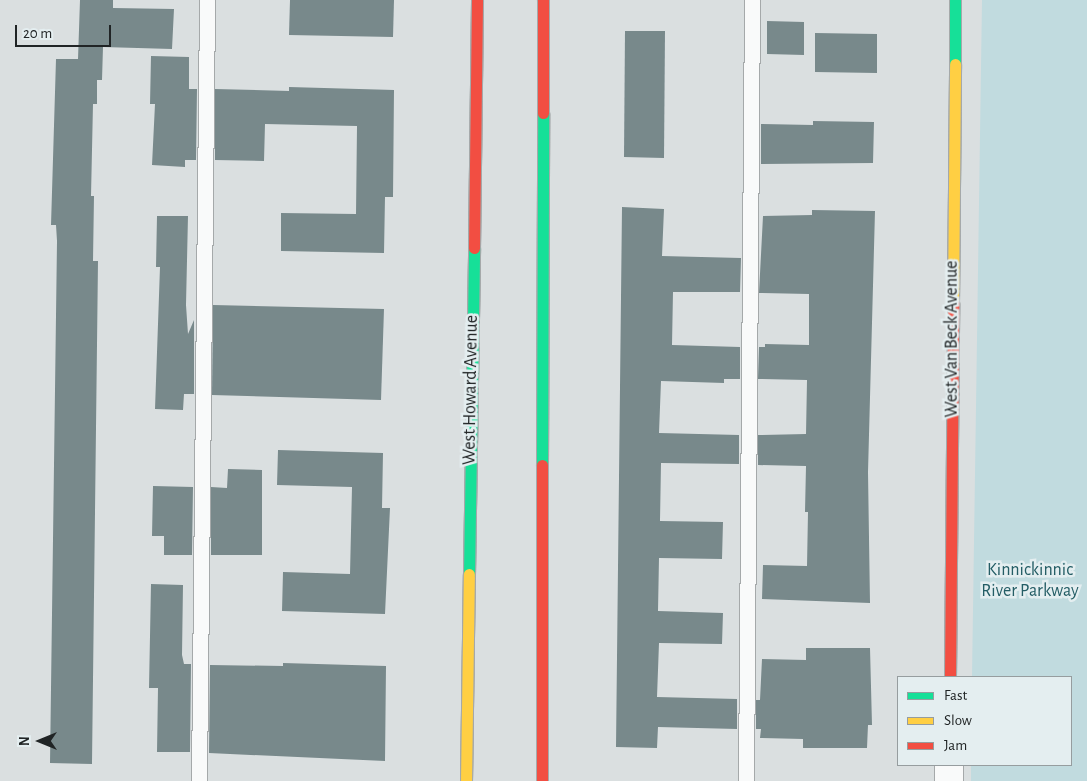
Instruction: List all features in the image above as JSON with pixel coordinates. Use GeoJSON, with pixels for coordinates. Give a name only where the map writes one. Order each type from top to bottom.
{"type":"FeatureCollection","features":[{"type":"Feature","properties":{"kind":"main road","name":"West Howard Avenue"},"geometry":{"type":"LineString","coordinates":[[466,781],[477,0]]}},
{"type":"Feature","properties":{"kind":"main road"},"geometry":{"type":"LineString","coordinates":[[542,781],[543,0]]}},
{"type":"Feature","properties":{"kind":"main road","name":"West Van Beck Avenue"},"geometry":{"type":"LineString","coordinates":[[950,676],[955,0]]}},
{"type":"Feature","properties":{"kind":"street"},"geometry":{"type":"LineString","coordinates":[[949,766],[949,781]]}},
{"type":"Feature","properties":{"kind":"lane"},"geometry":{"type":"LineString","coordinates":[[199,781],[207,0]]}},
{"type":"Feature","properties":{"kind":"lane"},"geometry":{"type":"LineString","coordinates":[[746,781],[752,0]]}},
{"type":"Feature","properties":{"kind":"green space","name":"Kinnickinnic River Parkway"},"geometry":{"type":"Polygon","coordinates":[[[982,0],[1087,0],[1087,781],[971,781],[971,766],[1072,766],[1072,676],[972,676],[982,0]]]}},
{"type":"Feature","properties":{"kind":"building"},"geometry":{"type":"Polygon","coordinates":[[[80,0],[113,0],[113,8],[174,9],[172,49],[103,47],[102,80],[97,80],[97,104],[93,104],[91,196],[94,196],[93,261],[98,261],[92,764],[50,763],[57,241],[56,225],[51,225],[56,59],[78,59],[80,0]]]}},
{"type":"Feature","properties":{"kind":"building"},"geometry":{"type":"Polygon","coordinates":[[[290,0],[394,0],[393,37],[289,35],[290,0]]]}},
{"type":"Feature","properties":{"kind":"building"},"geometry":{"type":"Polygon","coordinates":[[[767,21],[804,22],[804,55],[767,54],[767,21]]]}},
{"type":"Feature","properties":{"kind":"building"},"geometry":{"type":"Polygon","coordinates":[[[625,31],[665,31],[664,158],[624,157],[625,31]]]}},
{"type":"Feature","properties":{"kind":"building"},"geometry":{"type":"Polygon","coordinates":[[[815,33],[877,34],[877,73],[815,72],[815,33]]]}},
{"type":"Feature","properties":{"kind":"building"},"geometry":{"type":"Polygon","coordinates":[[[151,56],[189,57],[189,89],[197,89],[196,160],[185,160],[185,167],[152,165],[155,104],[150,104],[151,56]]]}},
{"type":"Feature","properties":{"kind":"building"},"geometry":{"type":"Polygon","coordinates":[[[289,87],[394,90],[393,197],[385,197],[384,253],[281,251],[281,213],[356,214],[357,126],[265,124],[264,161],[215,160],[215,89],[289,91],[289,87]]]}},
{"type":"Feature","properties":{"kind":"building"},"geometry":{"type":"Polygon","coordinates":[[[813,121],[874,122],[873,163],[761,164],[761,124],[813,125],[813,121]]]}},
{"type":"Feature","properties":{"kind":"building"},"geometry":{"type":"Polygon","coordinates":[[[622,207],[664,209],[662,256],[741,258],[740,292],[673,292],[672,345],[740,347],[740,379],[724,379],[724,383],[661,381],[659,433],[739,435],[739,464],[661,463],[660,521],[723,522],[722,559],[659,558],[658,611],[723,613],[722,644],[659,643],[657,697],[737,699],[737,729],[658,727],[657,748],[616,747],[622,207]]]}},
{"type":"Feature","properties":{"kind":"building"},"geometry":{"type":"Polygon","coordinates":[[[812,210],[875,211],[868,472],[870,603],[762,599],[763,565],[807,566],[808,512],[805,512],[806,466],[758,465],[758,435],[806,434],[807,380],[758,379],[759,347],[765,347],[765,344],[809,345],[809,294],[759,293],[763,216],[812,215],[812,210]]]}},
{"type":"Feature","properties":{"kind":"building"},"geometry":{"type":"Polygon","coordinates":[[[157,216],[188,216],[186,305],[188,334],[194,320],[194,394],[184,394],[183,410],[155,409],[160,267],[156,267],[157,216]]]}},
{"type":"Feature","properties":{"kind":"building"},"geometry":{"type":"Polygon","coordinates":[[[213,305],[384,309],[381,400],[212,395],[213,305]]]}},
{"type":"Feature","properties":{"kind":"building"},"geometry":{"type":"Polygon","coordinates":[[[278,450],[383,453],[382,508],[390,508],[385,614],[282,611],[283,572],[350,574],[352,487],[277,485],[278,450]]]}},
{"type":"Feature","properties":{"kind":"building"},"geometry":{"type":"Polygon","coordinates":[[[228,469],[262,470],[262,555],[211,555],[211,487],[227,488],[228,469]]]}},
{"type":"Feature","properties":{"kind":"building"},"geometry":{"type":"Polygon","coordinates":[[[153,486],[193,487],[192,555],[164,555],[164,536],[152,536],[153,486]]]}},
{"type":"Feature","properties":{"kind":"building"},"geometry":{"type":"Polygon","coordinates":[[[151,584],[183,585],[182,655],[184,664],[191,664],[190,752],[157,752],[158,688],[149,688],[151,584]]]}},
{"type":"Feature","properties":{"kind":"building"},"geometry":{"type":"Polygon","coordinates":[[[806,648],[870,648],[872,725],[868,725],[867,748],[803,748],[803,739],[760,738],[761,729],[756,729],[756,700],[760,700],[762,659],[806,660],[806,648]]]}},
{"type":"Feature","properties":{"kind":"building"},"geometry":{"type":"Polygon","coordinates":[[[283,663],[386,666],[385,761],[209,753],[210,665],[283,666],[283,663]]]}},
{"type":"Feature","properties":{"kind":"traffic: fast"},"geometry":{"type":"LineString","coordinates":[[955,0],[955,64]]}},
{"type":"Feature","properties":{"kind":"traffic: fast"},"geometry":{"type":"LineString","coordinates":[[542,465],[543,113]]}},
{"type":"Feature","properties":{"kind":"traffic: fast"},"geometry":{"type":"LineString","coordinates":[[469,574],[474,248]]}},
{"type":"Feature","properties":{"kind":"traffic: slow"},"geometry":{"type":"LineString","coordinates":[[953,303],[955,64]]}},
{"type":"Feature","properties":{"kind":"traffic: slow"},"geometry":{"type":"LineString","coordinates":[[466,781],[469,574]]}},
{"type":"Feature","properties":{"kind":"traffic: jam"},"geometry":{"type":"LineString","coordinates":[[474,248],[477,0]]}},
{"type":"Feature","properties":{"kind":"traffic: jam"},"geometry":{"type":"LineString","coordinates":[[543,0],[543,113]]}},
{"type":"Feature","properties":{"kind":"traffic: jam"},"geometry":{"type":"LineString","coordinates":[[950,676],[953,303]]}},
{"type":"Feature","properties":{"kind":"traffic: jam"},"geometry":{"type":"LineString","coordinates":[[542,465],[542,781]]}}]}
